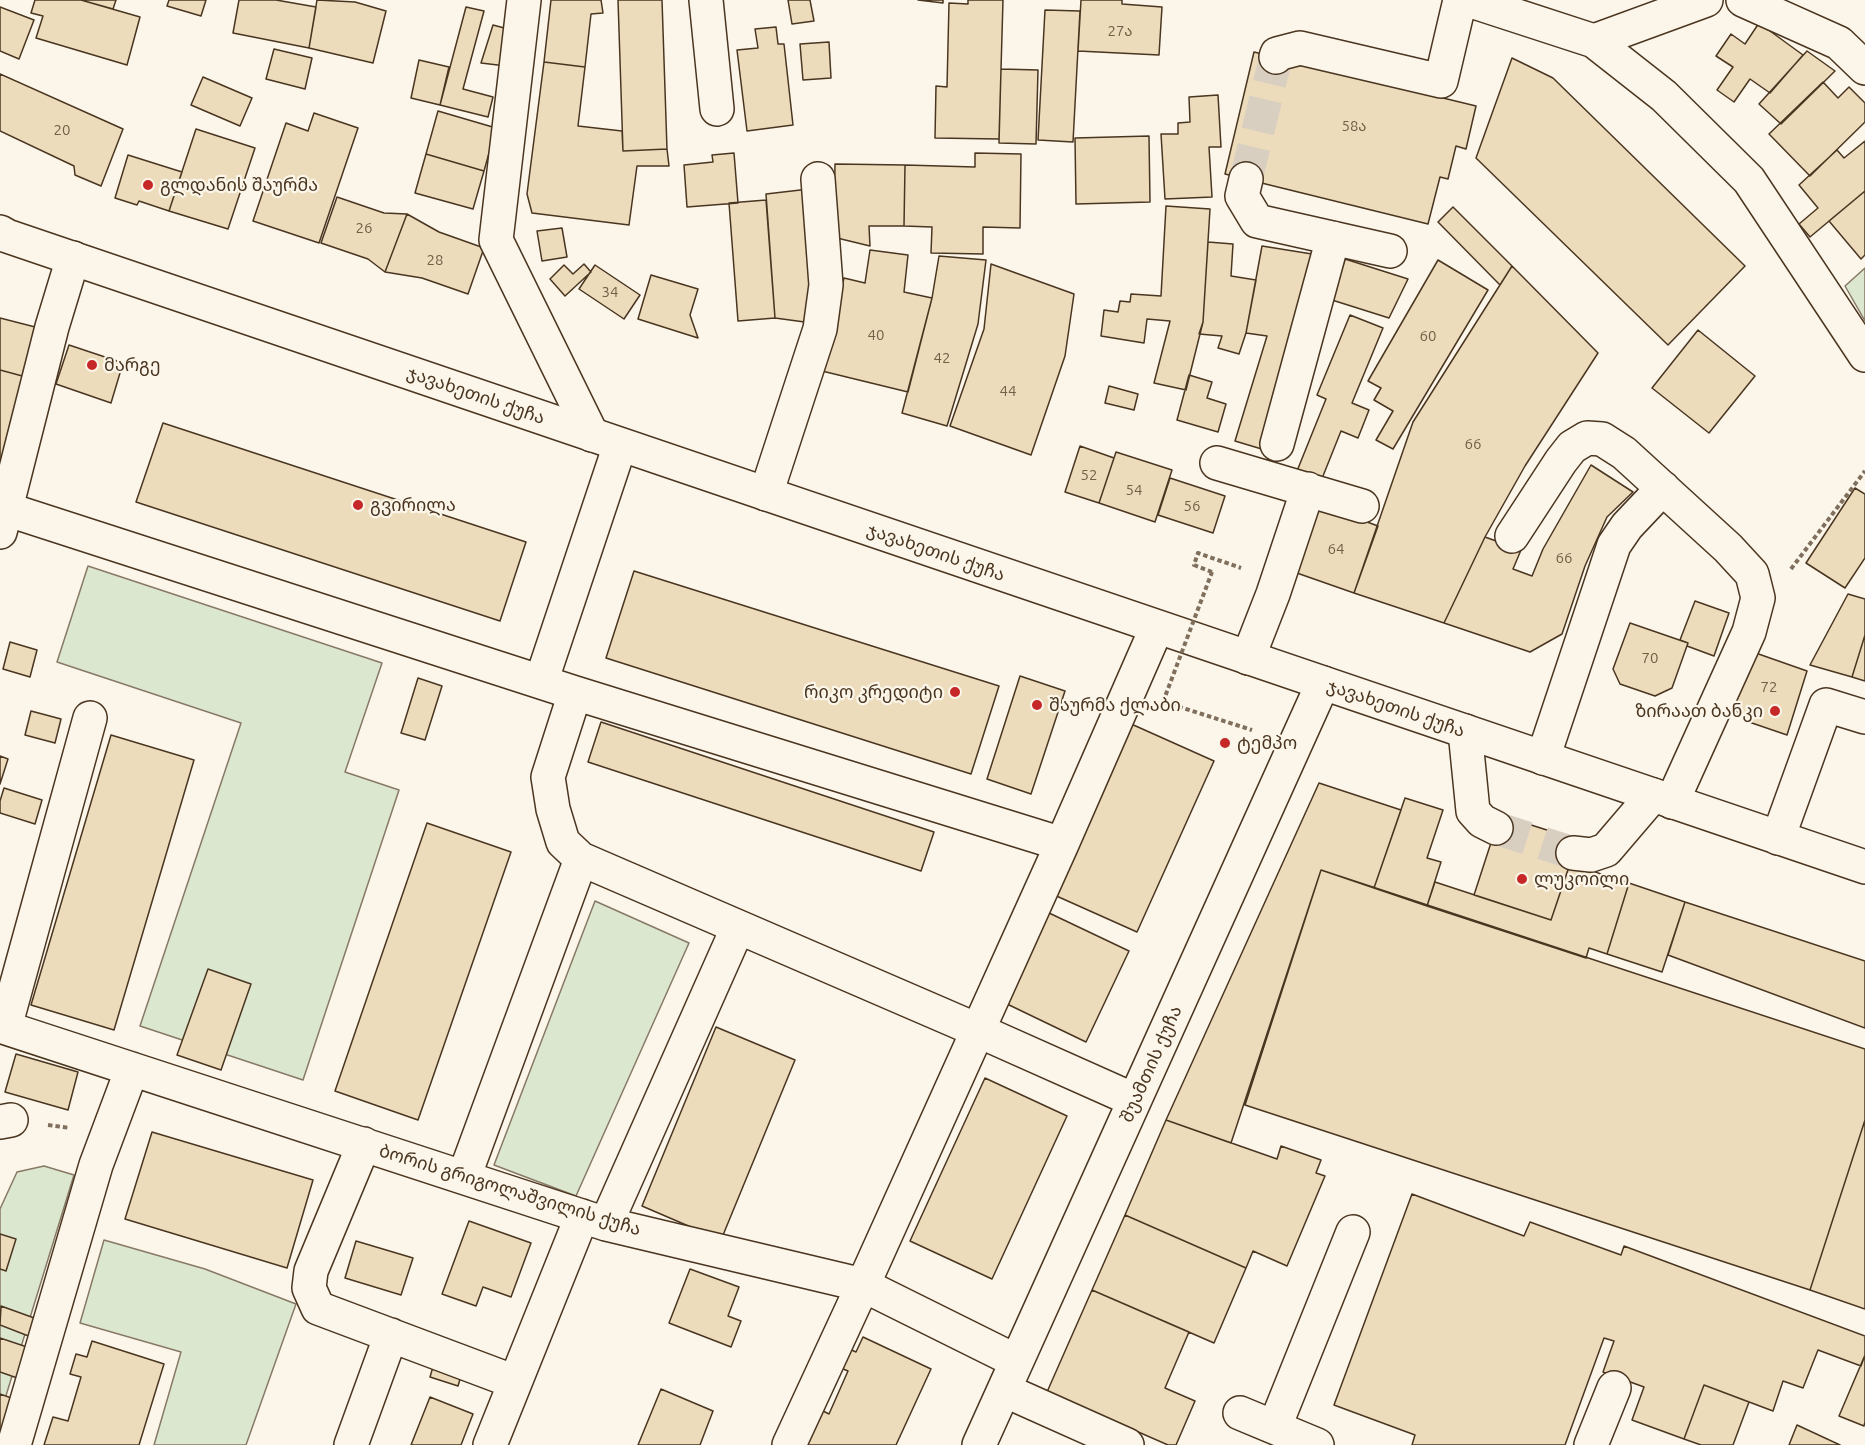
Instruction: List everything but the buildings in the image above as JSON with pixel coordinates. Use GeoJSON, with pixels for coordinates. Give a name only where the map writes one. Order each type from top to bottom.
{"type":"FeatureCollection","features":[{"type":"Feature","properties":{"kind":"street"},"geometry":{"type":"LineString","coordinates":[[524,0],[496,240],[535,323],[606,440],[541,682]]}},
{"type":"Feature","properties":{"kind":"street"},"geometry":{"type":"LineString","coordinates":[[706,0],[717,110]]}},
{"type":"Feature","properties":{"kind":"street"},"geometry":{"type":"LineString","coordinates":[[1276,57],[1277,54],[1300,48],[1441,81],[1460,0]]}},
{"type":"Feature","properties":{"kind":"street"},"geometry":{"type":"LineString","coordinates":[[1468,0],[1594,41],[1664,96],[1749,180],[1865,354]]}},
{"type":"Feature","properties":{"kind":"street"},"geometry":{"type":"LineString","coordinates":[[1594,41],[1706,0]]}},
{"type":"Feature","properties":{"kind":"street"},"geometry":{"type":"LineString","coordinates":[[1743,0],[1839,43],[1865,68]]}},
{"type":"Feature","properties":{"kind":"street"},"geometry":{"type":"LineString","coordinates":[[766,494],[820,329],[826,285],[818,179]]}},
{"type":"Feature","properties":{"kind":"street"},"geometry":{"type":"LineString","coordinates":[[1246,179],[1242,196],[1257,221],[1389,251]]}},
{"type":"Feature","properties":{"kind":"street","name":"ჯავახეთის ქუჩა"},"geometry":{"type":"LineString","coordinates":[[2,235],[1865,867]]}},
{"type":"Feature","properties":{"kind":"street"},"geometry":{"type":"LineString","coordinates":[[1277,444],[1333,238]]}},
{"type":"Feature","properties":{"kind":"street"},"geometry":{"type":"LineString","coordinates":[[73,258],[52,327],[3,520],[541,682],[1062,844]]}},
{"type":"Feature","properties":{"kind":"street"},"geometry":{"type":"LineString","coordinates":[[1512,536],[1572,447],[1587,438],[1602,439],[1624,453],[1728,548],[1752,574],[1758,598],[1749,632],[1663,799],[1606,850],[1591,855],[1573,853]]}},
{"type":"Feature","properties":{"kind":"street"},"geometry":{"type":"LineString","coordinates":[[1217,463],[1362,506]]}},
{"type":"Feature","properties":{"kind":"street"},"geometry":{"type":"LineString","coordinates":[[1543,758],[1614,545],[1627,526],[1663,488]]}},
{"type":"Feature","properties":{"kind":"street"},"geometry":{"type":"LineString","coordinates":[[1248,658],[1308,489]]}},
{"type":"Feature","properties":{"kind":"street"},"geometry":{"type":"LineString","coordinates":[[789,1445],[1062,844],[1157,627]]}},
{"type":"Feature","properties":{"kind":"street","name":"შუამთის ქუჩა"},"geometry":{"type":"LineString","coordinates":[[979,1445],[1323,683]]}},
{"type":"Feature","properties":{"kind":"street"},"geometry":{"type":"LineString","coordinates":[[575,693],[548,777],[553,810],[563,842],[580,859],[1134,1100]]}},
{"type":"Feature","properties":{"kind":"street"},"geometry":{"type":"LineString","coordinates":[[1778,838],[1826,705],[1865,717]]}},
{"type":"Feature","properties":{"kind":"street"},"geometry":{"type":"LineString","coordinates":[[2,1026],[90,718]]}},
{"type":"Feature","properties":{"kind":"street"},"geometry":{"type":"LineString","coordinates":[[1465,731],[1473,811],[1482,821],[1496,828]]}},
{"type":"Feature","properties":{"kind":"street"},"geometry":{"type":"LineString","coordinates":[[464,1177],[580,859]]}},
{"type":"Feature","properties":{"kind":"street"},"geometry":{"type":"LineString","coordinates":[[490,1445],[515,1382],[738,927]]}},
{"type":"Feature","properties":{"kind":"street","name":"ბორის გრიგოლაშვილის ქუჩა"},"geometry":{"type":"LineString","coordinates":[[2,1026],[594,1220],[863,1285],[1127,1445]]}},
{"type":"Feature","properties":{"kind":"street"},"geometry":{"type":"LineString","coordinates":[[14,1445],[107,1133],[132,1069]]}},
{"type":"Feature","properties":{"kind":"street"},"geometry":{"type":"LineString","coordinates":[[364,1144],[311,1271],[309,1288],[318,1308],[515,1382]]}},
{"type":"Feature","properties":{"kind":"street"},"geometry":{"type":"LineString","coordinates":[[1275,1426],[1353,1232]]}},
{"type":"Feature","properties":{"kind":"street"},"geometry":{"type":"LineString","coordinates":[[351,1445],[391,1335]]}},
{"type":"Feature","properties":{"kind":"street"},"geometry":{"type":"LineString","coordinates":[[1591,1445],[1614,1388]]}},
{"type":"Feature","properties":{"kind":"street"},"geometry":{"type":"LineString","coordinates":[[1240,1413],[1317,1445]]}},
{"type":"Feature","properties":{"kind":"path"},"geometry":{"type":"LineString","coordinates":[[1758,598],[1773,593],[1852,485],[1865,471]]}},
{"type":"Feature","properties":{"kind":"path"},"geometry":{"type":"LineString","coordinates":[[1246,569],[1198,554],[1194,565],[1212,572],[1164,702],[1252,730]]}},
{"type":"Feature","properties":{"kind":"path"},"geometry":{"type":"LineString","coordinates":[[6,1121],[107,1133]]}},
{"type":"Feature","properties":{"kind":"green space"},"geometry":{"type":"Polygon","coordinates":[[[1865,268],[1865,321],[1845,286],[1865,268]]]}},
{"type":"Feature","properties":{"kind":"green space"},"geometry":{"type":"Polygon","coordinates":[[[88,566],[382,663],[345,772],[399,790],[303,1080],[140,1026],[241,723],[57,662],[88,566]]]}},
{"type":"Feature","properties":{"kind":"green space"},"geometry":{"type":"Polygon","coordinates":[[[595,901],[689,943],[576,1196],[494,1165],[595,901]]]}},
{"type":"Feature","properties":{"kind":"green space"},"geometry":{"type":"Polygon","coordinates":[[[44,1166],[74,1175],[0,1415],[0,1209],[17,1172],[44,1166]]]}},
{"type":"Feature","properties":{"kind":"green space"},"geometry":{"type":"Polygon","coordinates":[[[104,1240],[205,1269],[296,1304],[246,1445],[154,1445],[181,1352],[80,1323],[104,1240]]]}},
{"type":"Feature","properties":{"kind":"tunnel"},"geometry":{"type":"LineString","coordinates":[[1246,179],[1276,57]]}},
{"type":"Feature","properties":{"kind":"tunnel"},"geometry":{"type":"LineString","coordinates":[[1496,828],[1573,853]]}},
{"type":"Feature","properties":{"kind":"place","name":"გლდანის შაურმა"},"geometry":{"type":"Point","coordinates":[148,185]}},
{"type":"Feature","properties":{"kind":"place","name":"მარგე"},"geometry":{"type":"Point","coordinates":[92,365]}},
{"type":"Feature","properties":{"kind":"place","name":"გვირილა"},"geometry":{"type":"Point","coordinates":[358,505]}},
{"type":"Feature","properties":{"kind":"place","name":"რიკო კრედიტი"},"geometry":{"type":"Point","coordinates":[955,692]}},
{"type":"Feature","properties":{"kind":"place","name":"შაურმა ქლაბი"},"geometry":{"type":"Point","coordinates":[1037,705]}},
{"type":"Feature","properties":{"kind":"place","name":"ზირაათ ბანკი"},"geometry":{"type":"Point","coordinates":[1775,711]}},
{"type":"Feature","properties":{"kind":"place","name":"ტემპო"},"geometry":{"type":"Point","coordinates":[1225,743]}},
{"type":"Feature","properties":{"kind":"place","name":"ლუკოილი"},"geometry":{"type":"Point","coordinates":[1522,879]}}]}
